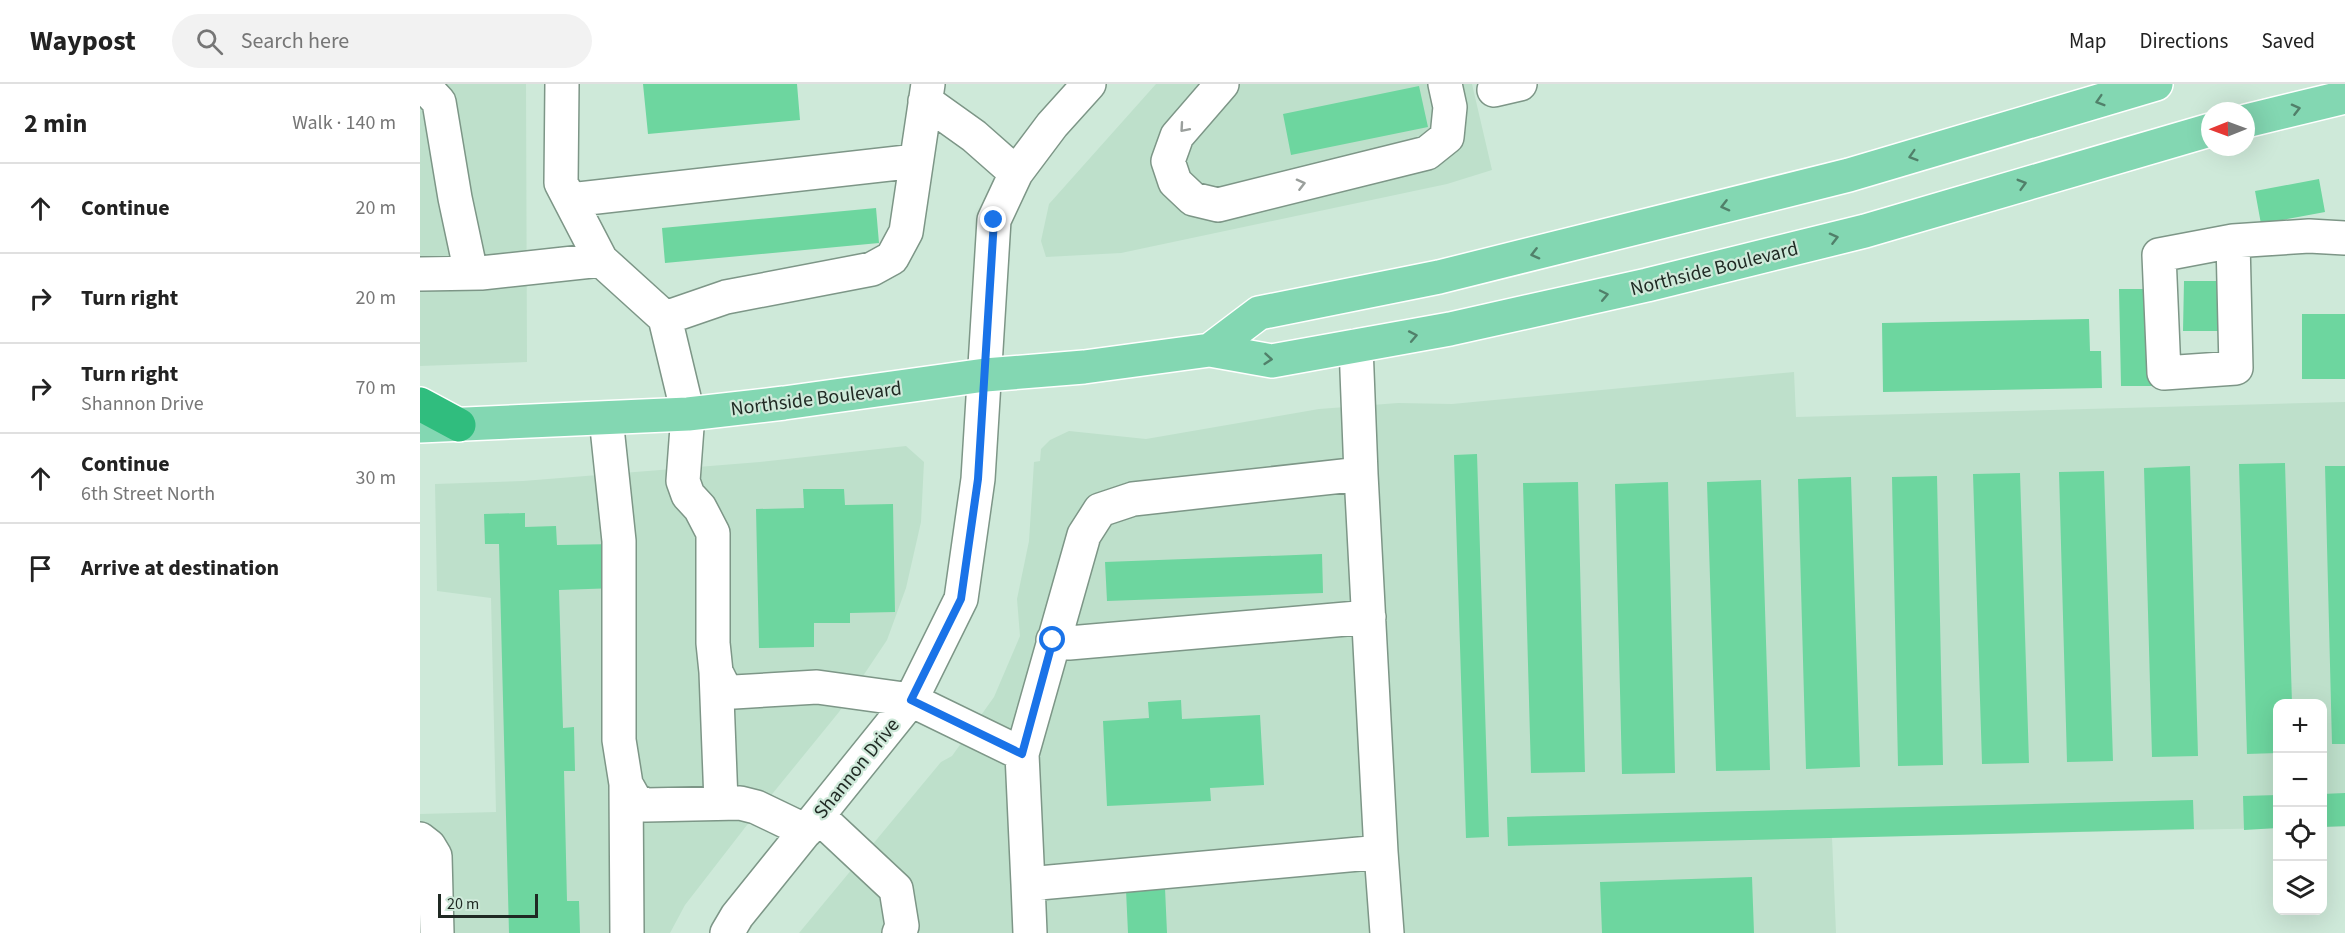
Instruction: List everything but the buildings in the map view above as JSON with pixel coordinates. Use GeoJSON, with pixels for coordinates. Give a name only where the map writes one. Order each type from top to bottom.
{"type":"FeatureCollection","features":[{"type":"Feature","properties":{"kind":"highway"},"geometry":{"type":"LineString","coordinates":[[420,404],[459,425]]}},
{"type":"Feature","properties":{"kind":"highway"},"geometry":{"type":"LineString","coordinates":[[420,428],[459,425]]}},
{"type":"Feature","properties":{"kind":"main road","name":"Northside Boulevard"},"geometry":{"type":"LineString","coordinates":[[1210,350],[1259,313],[1439,277],[1850,175],[2156,84]]}},
{"type":"Feature","properties":{"kind":"main road"},"geometry":{"type":"LineString","coordinates":[[2255,119],[2345,97]]}},
{"type":"Feature","properties":{"kind":"main road","name":"Northside Boulevard"},"geometry":{"type":"LineString","coordinates":[[459,425],[688,414],[985,375],[1084,367],[1210,350],[1272,361],[1450,328],[1647,285],[1842,236],[2201,133]]}},
{"type":"Feature","properties":{"kind":"street"},"geometry":{"type":"LineString","coordinates":[[562,84],[561,183],[601,260],[665,318],[688,414],[683,481],[688,495],[700,508],[713,533],[713,643],[721,802]]}},
{"type":"Feature","properties":{"kind":"street","name":"Shannon Drive"},"geometry":{"type":"LineString","coordinates":[[727,933],[737,916],[911,700],[961,599],[978,479],[994,220],[1016,173],[1052,125],[1089,84]]}},
{"type":"Feature","properties":{"kind":"street"},"geometry":{"type":"LineString","coordinates":[[1222,84],[1177,136],[1168,161],[1175,182],[1193,199],[1218,205],[1427,153],[1447,137],[1450,107],[1445,84]]}},
{"type":"Feature","properties":{"kind":"street"},"geometry":{"type":"LineString","coordinates":[[420,86],[424,86],[439,102],[455,198],[471,273]]}},
{"type":"Feature","properties":{"kind":"street"},"geometry":{"type":"LineString","coordinates":[[926,92],[1016,173]]}},
{"type":"Feature","properties":{"kind":"street"},"geometry":{"type":"LineString","coordinates":[[665,318],[726,297],[872,269],[892,258],[906,232],[926,92]]}},
{"type":"Feature","properties":{"kind":"street"},"geometry":{"type":"LineString","coordinates":[[570,200],[916,161]]}},
{"type":"Feature","properties":{"kind":"street"},"geometry":{"type":"LineString","coordinates":[[2233,241],[2309,236],[2345,238]]}},
{"type":"Feature","properties":{"kind":"street"},"geometry":{"type":"LineString","coordinates":[[420,274],[471,273],[601,260]]}},
{"type":"Feature","properties":{"kind":"street"},"geometry":{"type":"LineString","coordinates":[[1356,346],[1381,852],[1388,933]]}},
{"type":"Feature","properties":{"kind":"street"},"geometry":{"type":"LineString","coordinates":[[606,418],[619,541],[619,740],[626,784],[627,933]]}},
{"type":"Feature","properties":{"kind":"street"},"geometry":{"type":"LineString","coordinates":[[1030,933],[1022,754],[1084,535],[1100,510],[1133,498],[1361,474]]}},
{"type":"Feature","properties":{"kind":"street"},"geometry":{"type":"LineString","coordinates":[[1053,640],[1069,644],[1369,617]]}},
{"type":"Feature","properties":{"kind":"street"},"geometry":{"type":"LineString","coordinates":[[716,672],[724,688],[734,692],[817,687],[911,700],[1022,754]]}},
{"type":"Feature","properties":{"kind":"street"},"geometry":{"type":"LineString","coordinates":[[626,784],[635,800],[646,805],[721,802],[756,807],[812,823],[896,889],[902,926],[899,933]]}},
{"type":"Feature","properties":{"kind":"street"},"geometry":{"type":"LineString","coordinates":[[420,838],[435,856],[437,933]]}},
{"type":"Feature","properties":{"kind":"street"},"geometry":{"type":"LineString","coordinates":[[1028,884],[1381,852]]}},
{"type":"Feature","properties":{"kind":"shaded area"},"geometry":{"type":"Polygon","coordinates":[[[420,84],[526,84],[527,362],[420,366],[420,84]]]}},
{"type":"Feature","properties":{"kind":"shaded area"},"geometry":{"type":"Polygon","coordinates":[[[1156,84],[1472,84],[1492,170],[1447,184],[1121,253],[1046,257],[1041,241],[1049,204],[1156,84]]]}},
{"type":"Feature","properties":{"kind":"shaded area"},"geometry":{"type":"Polygon","coordinates":[[[1794,372],[1796,417],[2345,402],[2345,827],[2327,827],[2327,699],[2273,699],[2273,828],[1832,837],[1836,933],[799,933],[941,762],[952,756],[994,697],[1020,636],[1017,599],[1029,541],[1034,462],[1040,461],[1041,449],[1050,440],[1069,431],[1146,439],[1319,409],[1398,403],[1452,404],[1794,372]]]}},
{"type":"Feature","properties":{"kind":"shaded area"},"geometry":{"type":"Polygon","coordinates":[[[906,446],[924,462],[921,522],[906,588],[887,640],[839,712],[685,905],[670,933],[420,933],[420,814],[496,812],[491,598],[437,591],[435,484],[523,481],[760,462],[906,446]]]}},
{"type":"Feature","properties":{"kind":"route"},"geometry":{"type":"LineString","coordinates":[[994,220],[978,479],[961,599],[911,700],[1022,754],[1053,640]]}}]}
